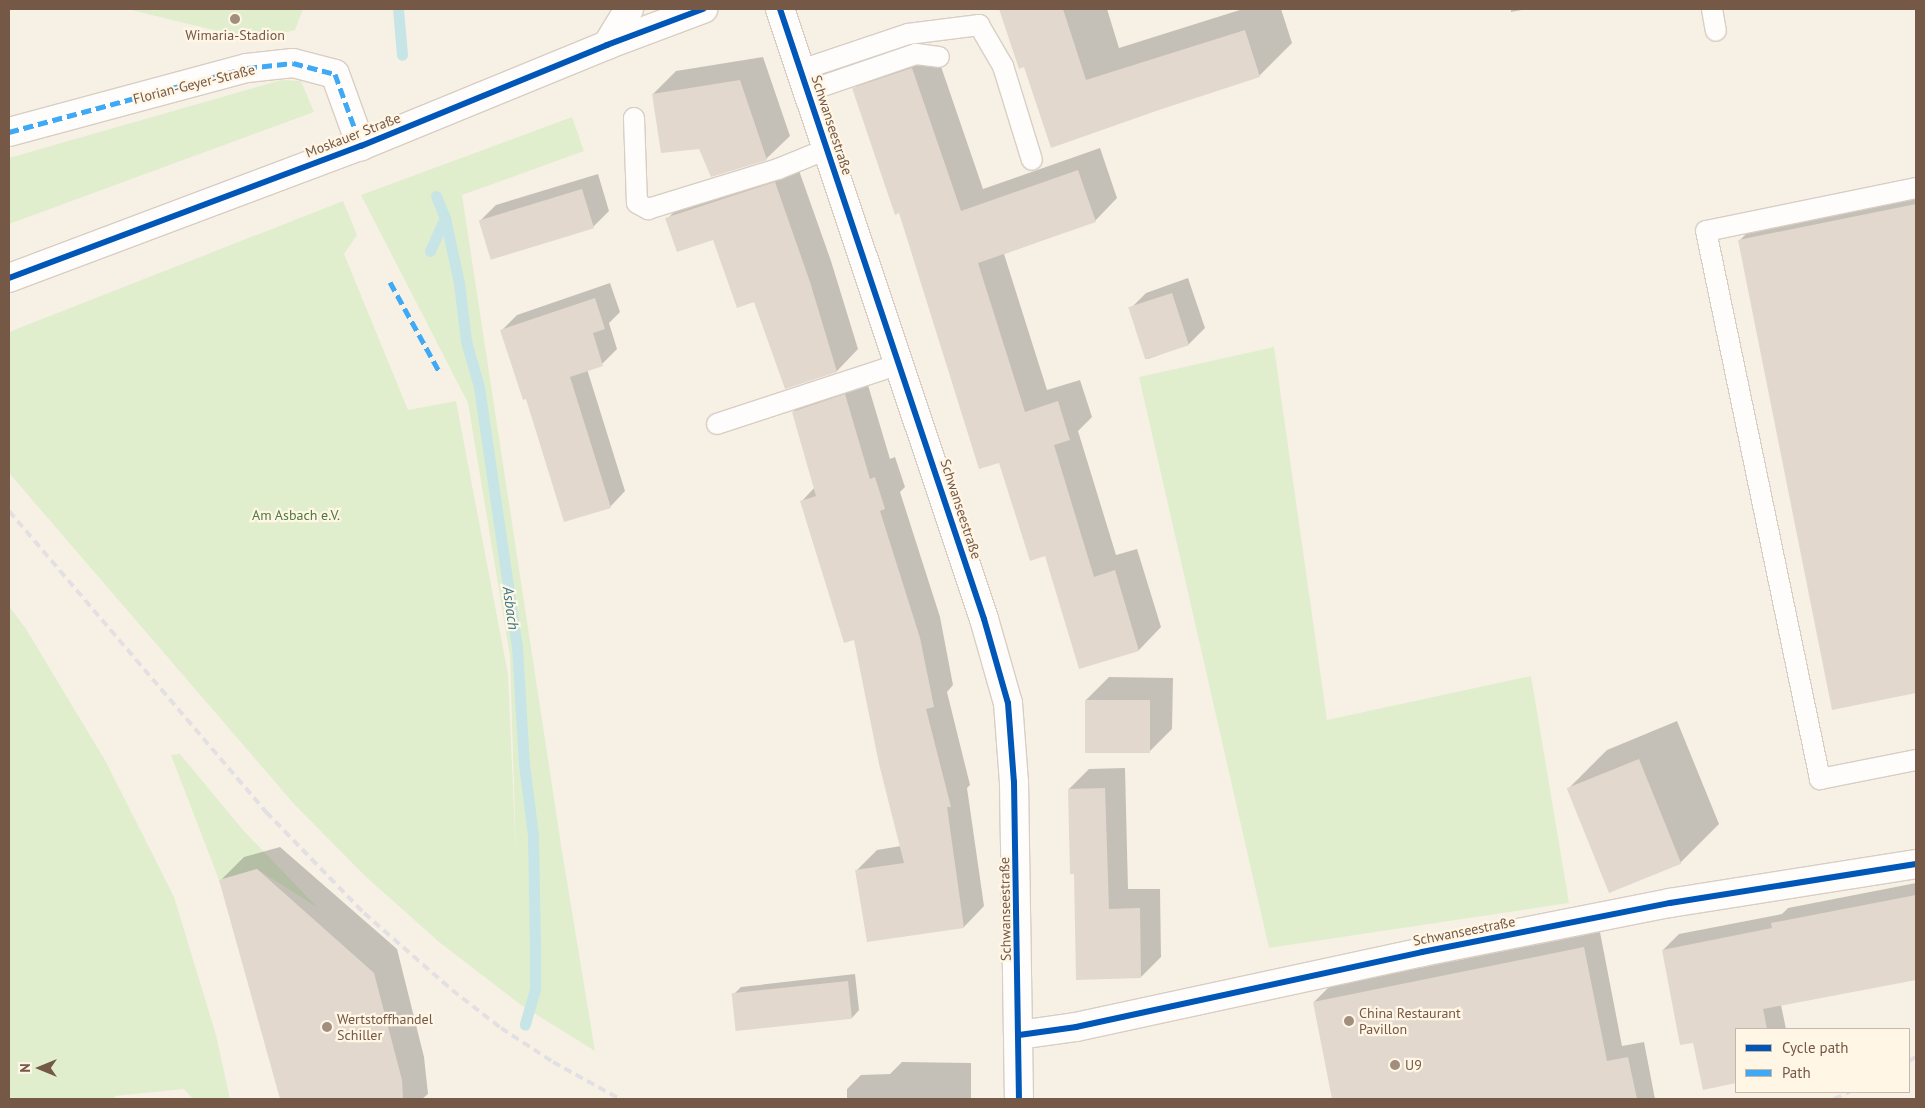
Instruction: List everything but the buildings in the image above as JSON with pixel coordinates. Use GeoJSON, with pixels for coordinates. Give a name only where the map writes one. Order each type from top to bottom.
{"type":"FeatureCollection","features":[{"type":"Feature","properties":{"kind":"street"},"geometry":{"type":"LineString","coordinates":[[607,45],[627,9]]}},
{"type":"Feature","properties":{"kind":"street","name":"Moskauer Straße"},"geometry":{"type":"LineString","coordinates":[[9,278],[361,146],[607,45],[703,9]]}},
{"type":"Feature","properties":{"kind":"street","name":"Schwanseestraße"},"geometry":{"type":"LineString","coordinates":[[780,9],[984,619],[1008,702],[1014,782],[1019,1099]]}},
{"type":"Feature","properties":{"kind":"street","name":"Florian-Geyer-Straße"},"geometry":{"type":"LineString","coordinates":[[9,132],[247,68],[293,63],[335,74],[361,146]]}},
{"type":"Feature","properties":{"kind":"street","name":"Schwanseestraße"},"geometry":{"type":"LineString","coordinates":[[1019,1035],[1076,1027],[1422,952],[1670,903],[1916,864]]}},
{"type":"Feature","properties":{"kind":"lane"},"geometry":{"type":"LineString","coordinates":[[1712,9],[1716,31]]}},
{"type":"Feature","properties":{"kind":"lane"},"geometry":{"type":"LineString","coordinates":[[805,81],[908,34],[979,25],[1003,66],[1032,160]]}},
{"type":"Feature","properties":{"kind":"lane"},"geometry":{"type":"LineString","coordinates":[[805,81],[916,54],[939,57]]}},
{"type":"Feature","properties":{"kind":"lane"},"geometry":{"type":"LineString","coordinates":[[634,118],[637,203],[648,209],[778,169],[827,149]]}},
{"type":"Feature","properties":{"kind":"lane"},"geometry":{"type":"LineString","coordinates":[[1916,188],[1706,231],[1820,779],[1916,760]]}},
{"type":"Feature","properties":{"kind":"lane"},"geometry":{"type":"LineString","coordinates":[[717,424],[899,364]]}},
{"type":"Feature","properties":{"kind":"green space","name":"Wimaria-Stadion"},"geometry":{"type":"Polygon","coordinates":[[[127,9],[303,9],[295,30],[255,40],[127,9]]]}},
{"type":"Feature","properties":{"kind":"green space"},"geometry":{"type":"Polygon","coordinates":[[[281,80],[301,81],[314,112],[9,224],[9,158],[281,80]]]}},
{"type":"Feature","properties":{"kind":"green space","name":"Am Asbach e.V."},"geometry":{"type":"Polygon","coordinates":[[[572,117],[584,151],[462,195],[562,851],[595,1051],[521,1005],[439,942],[364,875],[294,804],[9,473],[9,332],[343,201],[357,235],[344,254],[408,410],[456,401],[508,674],[516,855],[510,656],[468,403],[361,195],[572,117]]]}},
{"type":"Feature","properties":{"kind":"green space"},"geometry":{"type":"Polygon","coordinates":[[[1274,347],[1327,720],[1531,676],[1569,903],[1269,948],[1139,377],[1274,347]]]}},
{"type":"Feature","properties":{"kind":"green space"},"geometry":{"type":"Polygon","coordinates":[[[9,606],[26,629],[106,762],[174,897],[216,1035],[230,1099],[193,1099],[184,1089],[115,1096],[114,1099],[9,1099],[9,606]]]}},
{"type":"Feature","properties":{"kind":"green space"},"geometry":{"type":"Polygon","coordinates":[[[180,754],[243,830],[318,908],[257,869],[219,880],[171,755],[180,754]]]}},
{"type":"Feature","properties":{"kind":"waterway","name":"Asbach"},"geometry":{"type":"LineString","coordinates":[[398,9],[402,55]]}},
{"type":"Feature","properties":{"kind":"waterway","name":"Asbach"},"geometry":{"type":"LineString","coordinates":[[436,196],[445,218],[459,283],[466,341],[479,387],[517,647],[524,764],[533,835],[535,989],[525,1025]]}},
{"type":"Feature","properties":{"kind":"waterway"},"geometry":{"type":"LineString","coordinates":[[430,251],[445,218]]}},
{"type":"Feature","properties":{"kind":"railway"},"geometry":{"type":"LineString","coordinates":[[9,511],[266,812],[364,913],[452,990],[501,1028],[553,1062],[620,1099]]}},
{"type":"Feature","properties":{"kind":"railway"},"geometry":{"type":"LineString","coordinates":[[1910,1060],[1916,1057]]}},
{"type":"Feature","properties":{"kind":"railway"},"geometry":{"type":"LineString","coordinates":[[1834,1099],[1847,1093]]}},
{"type":"Feature","properties":{"kind":"marked path"},"geometry":{"type":"LineString","coordinates":[[9,132],[247,68],[293,63],[335,74],[361,146]]}},
{"type":"Feature","properties":{"kind":"marked path"},"geometry":{"type":"LineString","coordinates":[[390,282],[439,371]]}},
{"type":"Feature","properties":{"kind":"cycle path"},"geometry":{"type":"LineString","coordinates":[[9,278],[361,146],[607,45],[703,9]]}},
{"type":"Feature","properties":{"kind":"cycle path"},"geometry":{"type":"LineString","coordinates":[[780,9],[984,619],[1008,703],[1014,782],[1019,1099]]}},
{"type":"Feature","properties":{"kind":"cycle path"},"geometry":{"type":"LineString","coordinates":[[1019,1035],[1076,1027],[1422,952],[1670,903],[1916,864]]}},
{"type":"Feature","properties":{"kind":"place","name":"Wimaria-Stadion"},"geometry":{"type":"Point","coordinates":[235,19]}},
{"type":"Feature","properties":{"kind":"place","name":"China Restaurant Pavillon"},"geometry":{"type":"Point","coordinates":[1349,1021]}},
{"type":"Feature","properties":{"kind":"place","name":"Wertstoffhandel Schiller"},"geometry":{"type":"Point","coordinates":[327,1027]}},
{"type":"Feature","properties":{"kind":"place","name":"U9"},"geometry":{"type":"Point","coordinates":[1395,1065]}}]}
